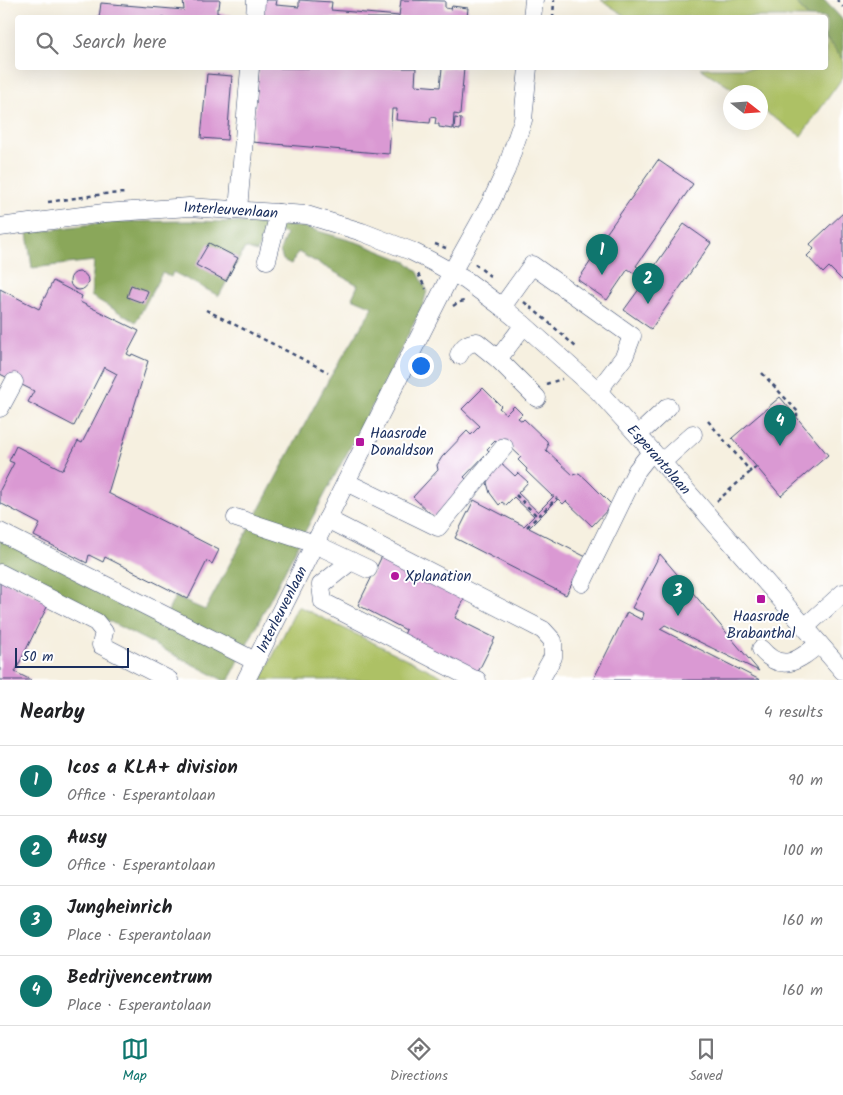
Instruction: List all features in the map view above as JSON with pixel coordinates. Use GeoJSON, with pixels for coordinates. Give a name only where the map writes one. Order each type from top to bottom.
{"type":"FeatureCollection","features":[{"type":"Feature","properties":{"kind":"street"},"geometry":{"type":"LineString","coordinates":[[255,15],[256,0]]}},
{"type":"Feature","properties":{"kind":"street"},"geometry":{"type":"LineString","coordinates":[[532,15],[534,0]]}},
{"type":"Feature","properties":{"kind":"street"},"geometry":{"type":"LineString","coordinates":[[238,210],[250,70]]}},
{"type":"Feature","properties":{"kind":"street","name":"Interleuvenlaan"},"geometry":{"type":"LineString","coordinates":[[246,680],[452,272],[490,204],[506,170],[523,120],[528,70]]}},
{"type":"Feature","properties":{"kind":"street","name":"Interleuvenlaan"},"geometry":{"type":"LineString","coordinates":[[0,227],[104,212],[188,207],[307,214],[411,251],[452,272]]}},
{"type":"Feature","properties":{"kind":"street"},"geometry":{"type":"LineString","coordinates":[[267,260],[279,213]]}},
{"type":"Feature","properties":{"kind":"street"},"geometry":{"type":"LineString","coordinates":[[502,307],[532,265],[632,336],[624,357],[598,391]]}},
{"type":"Feature","properties":{"kind":"street","name":"Esperantolaan"},"geometry":{"type":"LineString","coordinates":[[452,272],[502,307],[598,391],[805,627],[819,644],[837,672]]}},
{"type":"Feature","properties":{"kind":"street"},"geometry":{"type":"LineString","coordinates":[[498,360],[524,325]]}},
{"type":"Feature","properties":{"kind":"street"},"geometry":{"type":"LineString","coordinates":[[459,355],[462,348],[470,342],[477,342],[533,394]]}},
{"type":"Feature","properties":{"kind":"street"},"geometry":{"type":"LineString","coordinates":[[0,408],[14,382]]}},
{"type":"Feature","properties":{"kind":"street"},"geometry":{"type":"LineString","coordinates":[[638,435],[668,407]]}},
{"type":"Feature","properties":{"kind":"street"},"geometry":{"type":"LineString","coordinates":[[582,583],[637,470],[693,434]]}},
{"type":"Feature","properties":{"kind":"street"},"geometry":{"type":"LineString","coordinates":[[346,482],[389,495],[438,527],[504,447]]}},
{"type":"Feature","properties":{"kind":"street"},"geometry":{"type":"LineString","coordinates":[[236,518],[315,544],[368,569]]}},
{"type":"Feature","properties":{"kind":"street"},"geometry":{"type":"LineString","coordinates":[[327,519],[543,630],[553,641],[553,657],[540,680]]}},
{"type":"Feature","properties":{"kind":"street"},"geometry":{"type":"LineString","coordinates":[[0,532],[255,662]]}},
{"type":"Feature","properties":{"kind":"street"},"geometry":{"type":"LineString","coordinates":[[321,585],[351,561]]}},
{"type":"Feature","properties":{"kind":"street"},"geometry":{"type":"LineString","coordinates":[[0,573],[96,622],[104,632],[101,645],[169,680]]}},
{"type":"Feature","properties":{"kind":"street"},"geometry":{"type":"LineString","coordinates":[[299,574],[321,585]]}},
{"type":"Feature","properties":{"kind":"street"},"geometry":{"type":"LineString","coordinates":[[321,585],[323,602],[477,680]]}},
{"type":"Feature","properties":{"kind":"street"},"geometry":{"type":"LineString","coordinates":[[805,627],[843,593]]}},
{"type":"Feature","properties":{"kind":"street"},"geometry":{"type":"LineString","coordinates":[[761,648],[768,656],[778,662],[790,662],[799,659],[819,644]]}},
{"type":"Feature","properties":{"kind":"path"},"geometry":{"type":"LineString","coordinates":[[553,15],[554,0]]}},
{"type":"Feature","properties":{"kind":"path"},"geometry":{"type":"LineString","coordinates":[[837,0],[843,8]]}},
{"type":"Feature","properties":{"kind":"path"},"geometry":{"type":"LineString","coordinates":[[418,272],[427,291]]}},
{"type":"Feature","properties":{"kind":"path"},"geometry":{"type":"LineString","coordinates":[[206,310],[328,372]]}},
{"type":"Feature","properties":{"kind":"path"},"geometry":{"type":"LineString","coordinates":[[762,373],[799,413],[796,416]]}},
{"type":"Feature","properties":{"kind":"path"},"geometry":{"type":"LineString","coordinates":[[533,394],[562,379]]}},
{"type":"Feature","properties":{"kind":"path"},"geometry":{"type":"LineString","coordinates":[[708,421],[751,472]]}},
{"type":"Feature","properties":{"kind":"path"},"geometry":{"type":"LineString","coordinates":[[717,501],[756,467]]}},
{"type":"Feature","properties":{"kind":"path"},"geometry":{"type":"LineString","coordinates":[[516,496],[538,517]]}},
{"type":"Feature","properties":{"kind":"path"},"geometry":{"type":"LineString","coordinates":[[527,527],[557,498]]}},
{"type":"Feature","properties":{"kind":"green space"},"geometry":{"type":"Polygon","coordinates":[[[601,0],[794,0],[806,15],[624,15],[601,0]]]}},
{"type":"Feature","properties":{"kind":"green space"},"geometry":{"type":"Polygon","coordinates":[[[794,0],[824,0],[843,20],[843,60],[828,41],[828,15],[806,15],[794,0]]]}},
{"type":"Feature","properties":{"kind":"green space"},"geometry":{"type":"Polygon","coordinates":[[[828,41],[843,60],[843,77],[801,136],[768,114],[768,85],[726,85],[703,70],[828,70],[828,41]]]}},
{"type":"Feature","properties":{"kind":"green space"},"geometry":{"type":"Polygon","coordinates":[[[188,221],[304,227],[359,243],[407,262],[418,272],[427,291],[423,305],[376,399],[301,539],[229,680],[223,680],[0,565],[0,533],[165,617],[175,597],[205,610],[329,379],[373,307],[352,298],[358,285],[298,252],[291,264],[283,260],[280,251],[286,234],[266,228],[257,252],[245,248],[219,296],[173,272],[171,277],[162,273],[136,322],[91,296],[94,261],[32,268],[27,233],[107,222],[188,221]]]}},
{"type":"Feature","properties":{"kind":"green space"},"geometry":{"type":"Polygon","coordinates":[[[298,606],[450,680],[261,680],[298,606]]]}},
{"type":"Feature","properties":{"kind":"building"},"geometry":{"type":"Polygon","coordinates":[[[183,0],[220,0],[217,13],[232,15],[99,15],[101,3],[184,10],[183,0]]]}},
{"type":"Feature","properties":{"kind":"building"},"geometry":{"type":"Polygon","coordinates":[[[263,0],[277,0],[276,5],[299,7],[299,0],[332,2],[331,10],[388,15],[263,15],[263,0]]]}},
{"type":"Feature","properties":{"kind":"building"},"geometry":{"type":"Polygon","coordinates":[[[401,0],[445,1],[445,8],[451,9],[452,6],[468,8],[467,15],[399,15],[401,0]]]}},
{"type":"Feature","properties":{"kind":"building"},"geometry":{"type":"Polygon","coordinates":[[[259,70],[416,70],[415,85],[440,87],[442,70],[464,70],[460,115],[454,114],[453,129],[439,127],[439,124],[435,124],[436,118],[431,117],[430,123],[396,120],[397,109],[392,109],[389,154],[252,142],[259,70]]]}},
{"type":"Feature","properties":{"kind":"building"},"geometry":{"type":"Polygon","coordinates":[[[207,74],[232,76],[227,140],[201,138],[207,74]]]}},
{"type":"Feature","properties":{"kind":"building"},"geometry":{"type":"Polygon","coordinates":[[[455,118],[461,119],[460,130],[454,129],[455,118]]]}},
{"type":"Feature","properties":{"kind":"building"},"geometry":{"type":"Polygon","coordinates":[[[658,160],[693,184],[636,266],[649,274],[684,224],[711,243],[651,329],[624,310],[645,281],[628,269],[607,300],[578,280],[599,249],[601,251],[606,245],[601,241],[658,160]]]}},
{"type":"Feature","properties":{"kind":"building"},"geometry":{"type":"Polygon","coordinates":[[[843,213],[843,281],[829,267],[823,273],[807,256],[814,249],[810,244],[843,213]]]}},
{"type":"Feature","properties":{"kind":"building"},"geometry":{"type":"Polygon","coordinates":[[[209,243],[238,258],[226,281],[196,265],[209,243]]]}},
{"type":"Feature","properties":{"kind":"building"},"geometry":{"type":"Polygon","coordinates":[[[79,272],[85,275],[88,281],[85,287],[79,290],[73,287],[70,281],[73,275],[79,272]]]}},
{"type":"Feature","properties":{"kind":"building"},"geometry":{"type":"Polygon","coordinates":[[[53,281],[82,296],[80,302],[139,331],[127,354],[131,356],[132,354],[148,361],[108,493],[219,550],[212,564],[207,561],[188,599],[105,557],[103,562],[89,555],[87,563],[34,536],[40,524],[0,503],[0,490],[14,463],[9,461],[16,446],[63,470],[78,441],[82,443],[117,374],[104,367],[74,426],[28,402],[34,391],[0,374],[0,289],[39,309],[53,281]]]}},
{"type":"Feature","properties":{"kind":"building"},"geometry":{"type":"Polygon","coordinates":[[[131,285],[148,291],[143,303],[127,297],[131,285]]]}},
{"type":"Feature","properties":{"kind":"building"},"geometry":{"type":"Polygon","coordinates":[[[483,388],[501,406],[499,408],[506,414],[514,406],[522,414],[518,418],[522,421],[524,419],[547,441],[548,446],[546,450],[573,475],[579,473],[612,505],[592,526],[566,501],[563,504],[558,499],[529,528],[586,557],[566,595],[455,538],[474,500],[524,526],[534,516],[514,497],[506,505],[502,502],[499,505],[490,493],[487,483],[489,473],[498,460],[515,476],[518,473],[528,482],[518,493],[538,512],[554,496],[526,471],[527,469],[518,460],[521,457],[504,441],[500,445],[495,441],[487,449],[489,451],[464,477],[467,480],[458,489],[459,491],[434,517],[413,497],[438,470],[437,465],[442,457],[467,431],[471,435],[480,426],[462,409],[483,388]]]}},
{"type":"Feature","properties":{"kind":"building"},"geometry":{"type":"Polygon","coordinates":[[[780,397],[828,455],[781,496],[732,438],[780,397]]]}},
{"type":"Feature","properties":{"kind":"building"},"geometry":{"type":"Polygon","coordinates":[[[383,554],[466,596],[455,618],[495,638],[477,674],[403,637],[406,630],[358,605],[383,554]]]}},
{"type":"Feature","properties":{"kind":"building"},"geometry":{"type":"Polygon","coordinates":[[[660,554],[759,671],[665,625],[660,629],[760,680],[593,680],[627,612],[642,620],[644,613],[632,608],[660,554]]]}},
{"type":"Feature","properties":{"kind":"building"},"geometry":{"type":"Polygon","coordinates":[[[0,578],[49,603],[15,672],[31,680],[0,680],[0,578]]]}},
{"type":"Feature","properties":{"kind":"place","name":"Icos a KLA+ division"},"geometry":{"type":"Point","coordinates":[602,275]}},
{"type":"Feature","properties":{"kind":"place","name":"Ausy"},"geometry":{"type":"Point","coordinates":[648,304]}},
{"type":"Feature","properties":{"kind":"place","name":"Haasrode Donaldson"},"geometry":{"type":"Point","coordinates":[360,442]}},
{"type":"Feature","properties":{"kind":"place","name":"Bedrijvencentrum"},"geometry":{"type":"Point","coordinates":[780,446]}},
{"type":"Feature","properties":{"kind":"place","name":"Xplanation"},"geometry":{"type":"Point","coordinates":[395,576]}},
{"type":"Feature","properties":{"kind":"place","name":"Haasrode Brabanthal"},"geometry":{"type":"Point","coordinates":[761,599]}},
{"type":"Feature","properties":{"kind":"place","name":"Jungheinrich"},"geometry":{"type":"Point","coordinates":[678,616]}}]}
